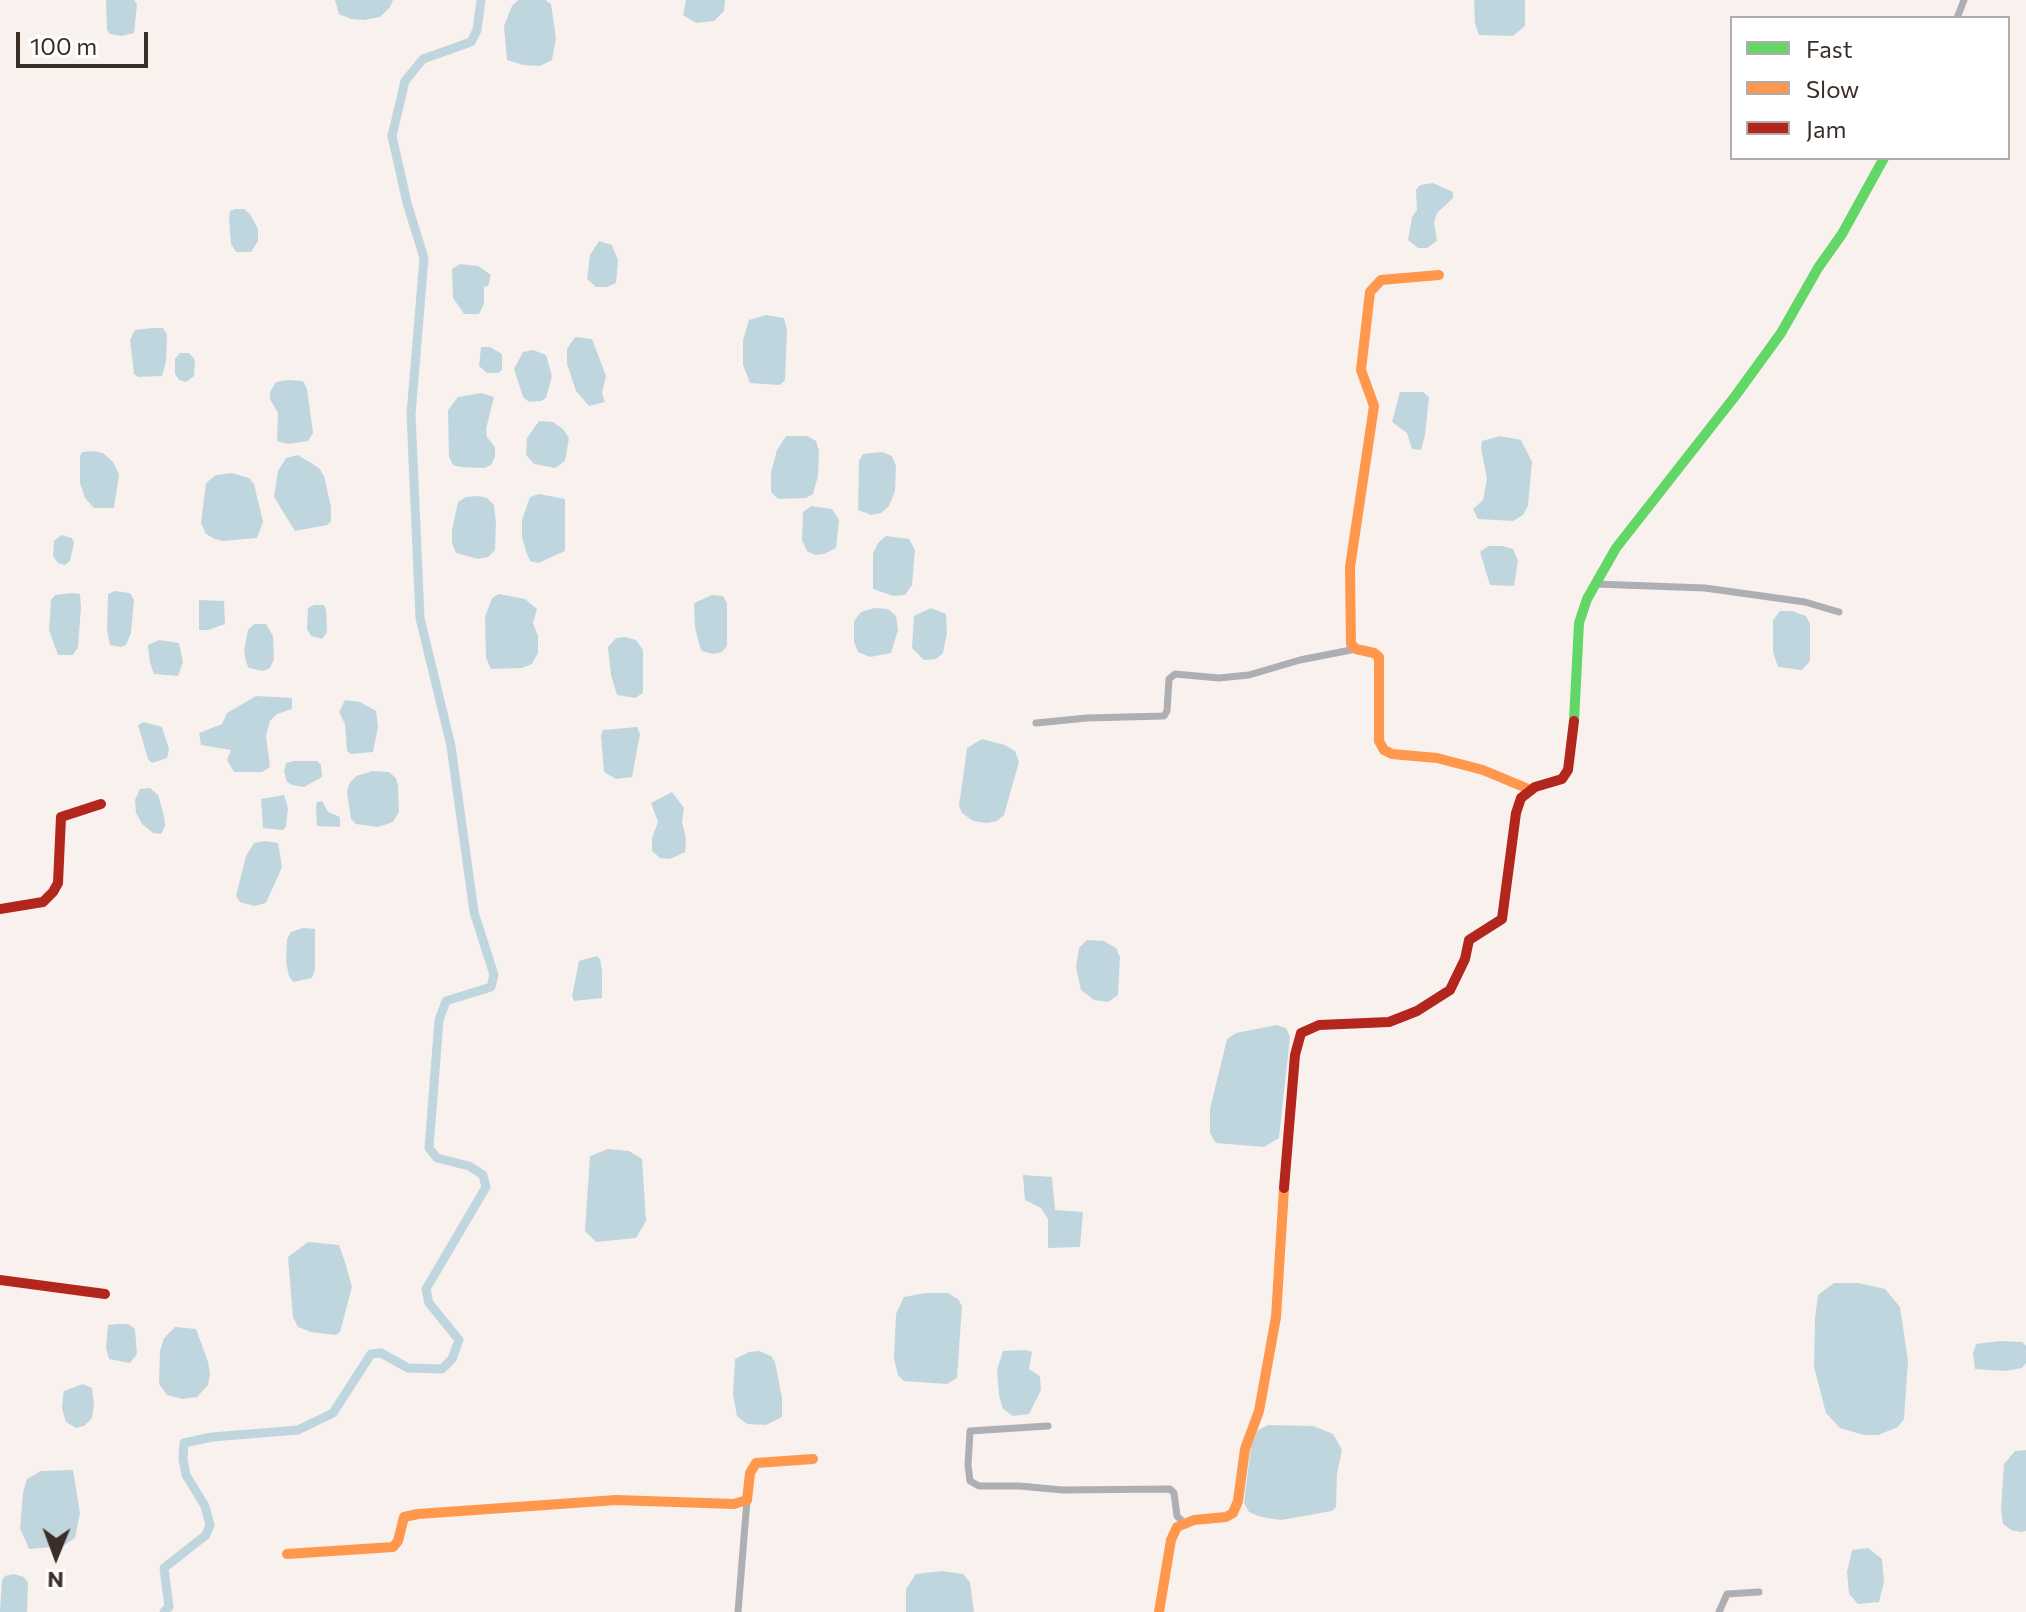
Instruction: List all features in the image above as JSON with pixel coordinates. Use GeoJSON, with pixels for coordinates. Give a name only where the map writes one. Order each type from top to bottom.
{"type":"FeatureCollection","features":[{"type":"Feature","properties":{"kind":"street"},"geometry":{"type":"LineString","coordinates":[[1159,1612],[1171,1540],[1177,1527],[1194,1520],[1226,1517],[1233,1513],[1238,1501],[1245,1449],[1259,1411],[1276,1317],[1289,1112],[1295,1055],[1301,1033],[1319,1025],[1389,1022],[1417,1011],[1450,990],[1465,959],[1469,940],[1502,919],[1516,813],[1521,798],[1531,790],[1562,779],[1568,770],[1574,725],[1579,623],[1587,599],[1616,548],[1781,333],[1883,160]]}},
{"type":"Feature","properties":{"kind":"street"},"geometry":{"type":"LineString","coordinates":[[1439,275],[1381,280],[1370,292],[1361,370],[1374,406],[1350,567],[1351,644],[1356,649],[1379,657],[1379,741],[1384,750],[1392,754],[1437,758],[1483,770],[1531,790]]}},
{"type":"Feature","properties":{"kind":"street"},"geometry":{"type":"LineString","coordinates":[[1595,584],[1705,588],[1805,602],[1839,612]]}},
{"type":"Feature","properties":{"kind":"street"},"geometry":{"type":"LineString","coordinates":[[1036,723],[1164,716],[1169,679],[1175,674],[1219,678],[1249,675],[1300,660],[1356,649]]}},
{"type":"Feature","properties":{"kind":"street"},"geometry":{"type":"LineString","coordinates":[[0,909],[43,902],[53,892],[58,883],[61,817],[101,804]]}},
{"type":"Feature","properties":{"kind":"street"},"geometry":{"type":"LineString","coordinates":[[0,1280],[105,1294]]}},
{"type":"Feature","properties":{"kind":"street"},"geometry":{"type":"LineString","coordinates":[[1048,1426],[970,1431],[970,1481],[979,1486],[1063,1490],[1170,1489],[1174,1493],[1177,1516],[1184,1523]]}},
{"type":"Feature","properties":{"kind":"street"},"geometry":{"type":"LineString","coordinates":[[738,1612],[750,1473],[756,1463],[813,1459]]}},
{"type":"Feature","properties":{"kind":"street"},"geometry":{"type":"LineString","coordinates":[[287,1554],[393,1547],[398,1541],[404,1517],[418,1514],[616,1500],[734,1504],[747,1500]]}},
{"type":"Feature","properties":{"kind":"street"},"geometry":{"type":"LineString","coordinates":[[1719,1612],[1727,1594],[1759,1592]]}},
{"type":"Feature","properties":{"kind":"water"},"geometry":{"type":"Polygon","coordinates":[[[106,0],[134,0],[137,4],[134,33],[121,36],[110,34],[107,30],[106,0]]]}},
{"type":"Feature","properties":{"kind":"water"},"geometry":{"type":"Polygon","coordinates":[[[335,0],[393,0],[380,17],[364,20],[339,14],[335,0]]]}},
{"type":"Feature","properties":{"kind":"water"},"geometry":{"type":"Polygon","coordinates":[[[518,0],[545,0],[551,4],[556,38],[552,60],[540,66],[507,60],[504,26],[512,6],[518,0]]]}},
{"type":"Feature","properties":{"kind":"water"},"geometry":{"type":"Polygon","coordinates":[[[686,0],[725,0],[724,11],[714,21],[696,23],[683,15],[686,0]]]}},
{"type":"Feature","properties":{"kind":"water"},"geometry":{"type":"Polygon","coordinates":[[[1474,0],[1525,0],[1525,26],[1513,36],[1479,35],[1475,24],[1474,0]]]}},
{"type":"Feature","properties":{"kind":"water"},"geometry":{"type":"Polygon","coordinates":[[[1433,183],[1453,192],[1453,198],[1437,213],[1434,222],[1437,241],[1427,248],[1418,248],[1408,240],[1412,217],[1417,210],[1416,190],[1420,185],[1433,183]]]}},
{"type":"Feature","properties":{"kind":"water"},"geometry":{"type":"Polygon","coordinates":[[[244,209],[250,214],[258,229],[258,241],[251,252],[236,252],[231,244],[229,217],[230,211],[244,209]]]}},
{"type":"Feature","properties":{"kind":"water"},"geometry":{"type":"Polygon","coordinates":[[[599,241],[612,245],[618,260],[616,283],[607,287],[596,287],[587,279],[590,255],[599,241]]]}},
{"type":"Feature","properties":{"kind":"water"},"geometry":{"type":"Polygon","coordinates":[[[460,264],[478,266],[491,275],[488,286],[484,287],[484,304],[479,314],[464,314],[453,298],[452,269],[460,264]]]}},
{"type":"Feature","properties":{"kind":"water"},"geometry":{"type":"Polygon","coordinates":[[[766,315],[784,318],[787,330],[785,380],[780,385],[750,383],[743,365],[743,340],[749,320],[766,315]]]}},
{"type":"Feature","properties":{"kind":"water"},"geometry":{"type":"Polygon","coordinates":[[[163,328],[167,334],[162,376],[138,377],[134,374],[130,340],[135,330],[163,328]]]}},
{"type":"Feature","properties":{"kind":"water"},"geometry":{"type":"Polygon","coordinates":[[[575,337],[592,339],[606,376],[602,393],[605,402],[589,406],[576,391],[567,364],[567,349],[575,337]]]}},
{"type":"Feature","properties":{"kind":"water"},"geometry":{"type":"Polygon","coordinates":[[[481,347],[490,347],[502,354],[502,370],[487,373],[479,366],[481,347]]]}},
{"type":"Feature","properties":{"kind":"water"},"geometry":{"type":"Polygon","coordinates":[[[533,350],[546,355],[552,376],[546,398],[529,402],[523,397],[514,369],[523,352],[533,350]]]}},
{"type":"Feature","properties":{"kind":"water"},"geometry":{"type":"Polygon","coordinates":[[[180,353],[189,353],[195,360],[194,376],[186,382],[179,380],[175,374],[175,359],[180,353]]]}},
{"type":"Feature","properties":{"kind":"water"},"geometry":{"type":"Polygon","coordinates":[[[303,381],[307,389],[313,433],[308,441],[288,444],[277,441],[278,413],[270,399],[270,392],[276,382],[303,381]]]}},
{"type":"Feature","properties":{"kind":"water"},"geometry":{"type":"Polygon","coordinates":[[[1400,392],[1423,392],[1429,397],[1421,450],[1412,449],[1407,433],[1392,422],[1400,392]]]}},
{"type":"Feature","properties":{"kind":"water"},"geometry":{"type":"Polygon","coordinates":[[[481,393],[494,397],[486,429],[487,437],[495,447],[495,457],[491,465],[484,468],[453,465],[449,457],[448,410],[458,397],[481,393]]]}},
{"type":"Feature","properties":{"kind":"water"},"geometry":{"type":"Polygon","coordinates":[[[539,421],[553,422],[569,438],[565,461],[555,468],[534,464],[526,455],[527,438],[539,421]]]}},
{"type":"Feature","properties":{"kind":"water"},"geometry":{"type":"Polygon","coordinates":[[[786,436],[807,436],[816,441],[819,451],[818,476],[813,494],[806,498],[778,499],[771,492],[771,473],[777,450],[786,436]]]}},
{"type":"Feature","properties":{"kind":"water"},"geometry":{"type":"Polygon","coordinates":[[[1500,436],[1521,440],[1532,462],[1528,506],[1523,515],[1513,521],[1478,519],[1473,509],[1483,500],[1487,479],[1482,441],[1500,436]]]}},
{"type":"Feature","properties":{"kind":"water"},"geometry":{"type":"Polygon","coordinates":[[[82,452],[103,453],[113,462],[119,474],[114,508],[94,508],[85,498],[80,483],[80,456],[82,452]]]}},
{"type":"Feature","properties":{"kind":"water"},"geometry":{"type":"Polygon","coordinates":[[[882,452],[892,456],[896,466],[895,491],[889,506],[881,513],[871,515],[858,510],[859,461],[863,454],[882,452]]]}},
{"type":"Feature","properties":{"kind":"water"},"geometry":{"type":"Polygon","coordinates":[[[298,455],[319,468],[324,476],[331,521],[327,525],[295,531],[274,497],[278,471],[286,458],[298,455]]]}},
{"type":"Feature","properties":{"kind":"water"},"geometry":{"type":"Polygon","coordinates":[[[232,473],[249,478],[254,484],[263,522],[257,538],[215,539],[206,534],[201,523],[206,483],[216,475],[232,473]]]}},
{"type":"Feature","properties":{"kind":"water"},"geometry":{"type":"Polygon","coordinates":[[[539,494],[565,499],[565,551],[538,563],[530,561],[527,554],[522,537],[522,520],[530,497],[539,494]]]}},
{"type":"Feature","properties":{"kind":"water"},"geometry":{"type":"Polygon","coordinates":[[[466,497],[487,498],[494,505],[496,523],[495,550],[488,557],[478,559],[456,553],[452,530],[458,502],[466,497]]]}},
{"type":"Feature","properties":{"kind":"water"},"geometry":{"type":"Polygon","coordinates":[[[811,506],[832,509],[839,520],[836,548],[824,554],[815,555],[807,551],[802,540],[803,512],[811,506]]]}},
{"type":"Feature","properties":{"kind":"water"},"geometry":{"type":"Polygon","coordinates":[[[61,535],[72,538],[74,543],[70,561],[65,565],[58,563],[53,556],[54,541],[61,535]]]}},
{"type":"Feature","properties":{"kind":"water"},"geometry":{"type":"Polygon","coordinates":[[[886,536],[909,539],[915,550],[912,585],[905,595],[893,596],[873,589],[873,553],[886,536]]]}},
{"type":"Feature","properties":{"kind":"water"},"geometry":{"type":"Polygon","coordinates":[[[1488,546],[1513,549],[1518,561],[1514,586],[1490,585],[1480,552],[1488,546]]]}},
{"type":"Feature","properties":{"kind":"water"},"geometry":{"type":"Polygon","coordinates":[[[115,591],[130,593],[134,600],[131,633],[126,645],[121,647],[110,645],[107,630],[108,594],[115,591]]]}},
{"type":"Feature","properties":{"kind":"water"},"geometry":{"type":"Polygon","coordinates":[[[80,594],[78,647],[73,655],[58,655],[49,630],[51,600],[55,595],[80,594]]]}},
{"type":"Feature","properties":{"kind":"water"},"geometry":{"type":"Polygon","coordinates":[[[499,594],[525,599],[537,609],[533,623],[538,636],[538,653],[532,664],[522,668],[491,669],[486,658],[485,617],[492,598],[499,594]]]}},
{"type":"Feature","properties":{"kind":"water"},"geometry":{"type":"Polygon","coordinates":[[[712,595],[723,596],[727,603],[727,646],[722,652],[713,654],[702,651],[700,647],[694,603],[712,595]]]}},
{"type":"Feature","properties":{"kind":"water"},"geometry":{"type":"Polygon","coordinates":[[[199,600],[224,601],[225,624],[199,630],[199,600]]]}},
{"type":"Feature","properties":{"kind":"water"},"geometry":{"type":"Polygon","coordinates":[[[324,605],[326,610],[327,632],[322,639],[311,636],[307,629],[308,608],[324,605]]]}},
{"type":"Feature","properties":{"kind":"water"},"geometry":{"type":"Polygon","coordinates":[[[874,608],[888,609],[896,616],[898,630],[891,653],[870,657],[858,652],[854,642],[854,621],[861,612],[874,608]]]}},
{"type":"Feature","properties":{"kind":"water"},"geometry":{"type":"Polygon","coordinates":[[[931,608],[946,614],[947,633],[943,653],[936,659],[924,660],[912,648],[914,616],[931,608]]]}},
{"type":"Feature","properties":{"kind":"water"},"geometry":{"type":"Polygon","coordinates":[[[1780,611],[1806,616],[1810,624],[1810,661],[1802,670],[1778,667],[1773,652],[1773,620],[1780,611]]]}},
{"type":"Feature","properties":{"kind":"water"},"geometry":{"type":"Polygon","coordinates":[[[254,624],[266,624],[273,636],[274,659],[270,668],[263,671],[249,668],[246,662],[244,651],[248,630],[254,624]]]}},
{"type":"Feature","properties":{"kind":"water"},"geometry":{"type":"Polygon","coordinates":[[[616,638],[636,640],[643,650],[643,693],[635,698],[617,695],[611,675],[608,647],[616,638]]]}},
{"type":"Feature","properties":{"kind":"water"},"geometry":{"type":"Polygon","coordinates":[[[159,640],[179,643],[183,662],[178,676],[154,674],[148,645],[159,640]]]}},
{"type":"Feature","properties":{"kind":"water"},"geometry":{"type":"Polygon","coordinates":[[[256,696],[292,698],[292,709],[277,714],[270,721],[266,736],[270,767],[262,772],[234,772],[227,760],[231,750],[201,745],[199,733],[222,724],[227,713],[256,696]]]}},
{"type":"Feature","properties":{"kind":"water"},"geometry":{"type":"Polygon","coordinates":[[[345,700],[360,702],[376,711],[378,727],[373,752],[351,754],[347,751],[345,724],[339,712],[345,700]]]}},
{"type":"Feature","properties":{"kind":"water"},"geometry":{"type":"Polygon","coordinates":[[[144,722],[162,727],[169,749],[167,758],[152,763],[148,759],[138,725],[144,722]]]}},
{"type":"Feature","properties":{"kind":"water"},"geometry":{"type":"Polygon","coordinates":[[[637,727],[640,734],[632,777],[616,779],[604,772],[603,730],[637,727]]]}},
{"type":"Feature","properties":{"kind":"water"},"geometry":{"type":"Polygon","coordinates":[[[982,739],[1015,751],[1019,762],[1004,815],[997,821],[987,823],[973,821],[962,813],[959,806],[967,748],[982,739]]]}},
{"type":"Feature","properties":{"kind":"water"},"geometry":{"type":"Polygon","coordinates":[[[317,761],[321,765],[322,777],[304,787],[292,785],[287,782],[284,771],[286,763],[317,761]]]}},
{"type":"Feature","properties":{"kind":"water"},"geometry":{"type":"Polygon","coordinates":[[[373,771],[389,772],[396,778],[398,786],[399,812],[393,822],[378,827],[356,824],[351,819],[347,792],[356,776],[373,771]]]}},
{"type":"Feature","properties":{"kind":"water"},"geometry":{"type":"Polygon","coordinates":[[[150,788],[158,795],[164,816],[165,826],[161,834],[153,833],[142,824],[136,813],[135,800],[140,789],[150,788]]]}},
{"type":"Feature","properties":{"kind":"water"},"geometry":{"type":"Polygon","coordinates":[[[672,792],[684,808],[685,852],[670,859],[660,858],[652,851],[652,838],[658,822],[651,803],[672,792]]]}},
{"type":"Feature","properties":{"kind":"water"},"geometry":{"type":"Polygon","coordinates":[[[284,795],[288,808],[286,826],[283,830],[263,828],[261,799],[284,795]]]}},
{"type":"Feature","properties":{"kind":"water"},"geometry":{"type":"Polygon","coordinates":[[[322,801],[328,812],[340,817],[340,827],[317,826],[316,806],[317,802],[322,801]]]}},
{"type":"Feature","properties":{"kind":"water"},"geometry":{"type":"Polygon","coordinates":[[[254,843],[278,843],[282,867],[266,903],[254,906],[240,902],[236,896],[246,856],[254,843]]]}},
{"type":"Feature","properties":{"kind":"water"},"geometry":{"type":"Polygon","coordinates":[[[303,928],[315,929],[315,969],[312,978],[293,982],[286,962],[287,939],[291,932],[303,928]]]}},
{"type":"Feature","properties":{"kind":"water"},"geometry":{"type":"Polygon","coordinates":[[[1087,940],[1104,941],[1116,948],[1120,957],[1118,995],[1108,1002],[1094,1000],[1081,990],[1076,967],[1079,948],[1087,940]]]}},
{"type":"Feature","properties":{"kind":"water"},"geometry":{"type":"Polygon","coordinates":[[[597,956],[602,971],[602,998],[574,1001],[572,996],[579,961],[597,956]]]}},
{"type":"Feature","properties":{"kind":"water"},"geometry":{"type":"Polygon","coordinates":[[[1277,1025],[1286,1028],[1290,1037],[1279,1138],[1264,1147],[1216,1143],[1210,1133],[1210,1109],[1227,1039],[1236,1033],[1277,1025]]]}},
{"type":"Feature","properties":{"kind":"water"},"geometry":{"type":"Polygon","coordinates":[[[608,1149],[629,1151],[642,1159],[646,1221],[636,1238],[596,1242],[585,1231],[590,1156],[608,1149]]]}},
{"type":"Feature","properties":{"kind":"water"},"geometry":{"type":"Polygon","coordinates":[[[1023,1175],[1052,1177],[1055,1210],[1083,1212],[1080,1247],[1048,1248],[1048,1219],[1041,1208],[1025,1200],[1023,1175]]]}},
{"type":"Feature","properties":{"kind":"water"},"geometry":{"type":"Polygon","coordinates":[[[308,1242],[339,1245],[345,1262],[352,1287],[340,1332],[336,1335],[298,1327],[293,1317],[288,1257],[308,1242]]]}},
{"type":"Feature","properties":{"kind":"water"},"geometry":{"type":"Polygon","coordinates":[[[1834,1283],[1858,1283],[1885,1289],[1900,1307],[1908,1361],[1904,1419],[1898,1427],[1878,1435],[1864,1435],[1840,1428],[1826,1413],[1814,1367],[1815,1318],[1818,1295],[1834,1283]]]}},
{"type":"Feature","properties":{"kind":"water"},"geometry":{"type":"Polygon","coordinates":[[[948,1293],[958,1299],[962,1306],[957,1378],[947,1384],[904,1381],[898,1375],[894,1359],[896,1314],[904,1297],[948,1293]]]}},
{"type":"Feature","properties":{"kind":"water"},"geometry":{"type":"Polygon","coordinates":[[[128,1324],[135,1329],[137,1354],[130,1363],[109,1359],[106,1348],[108,1325],[128,1324]]]}},
{"type":"Feature","properties":{"kind":"water"},"geometry":{"type":"Polygon","coordinates":[[[175,1327],[196,1329],[208,1362],[208,1385],[197,1397],[182,1399],[167,1395],[159,1384],[160,1351],[164,1338],[175,1327]]]}},
{"type":"Feature","properties":{"kind":"water"},"geometry":{"type":"Polygon","coordinates":[[[2022,1342],[2026,1346],[2026,1363],[2022,1368],[2005,1371],[1975,1369],[1973,1353],[1976,1344],[2022,1342]]]}},
{"type":"Feature","properties":{"kind":"water"},"geometry":{"type":"Polygon","coordinates":[[[759,1351],[771,1356],[775,1362],[782,1398],[782,1417],[766,1425],[747,1424],[737,1416],[733,1395],[735,1359],[759,1351]]]}},
{"type":"Feature","properties":{"kind":"water"},"geometry":{"type":"Polygon","coordinates":[[[1003,1351],[1032,1352],[1029,1369],[1040,1376],[1041,1390],[1029,1414],[1013,1416],[1003,1409],[997,1370],[1003,1351]]]}},
{"type":"Feature","properties":{"kind":"water"},"geometry":{"type":"Polygon","coordinates":[[[83,1384],[92,1388],[92,1418],[84,1426],[76,1428],[66,1422],[62,1409],[63,1396],[64,1391],[83,1384]]]}},
{"type":"Feature","properties":{"kind":"water"},"geometry":{"type":"Polygon","coordinates":[[[1268,1425],[1313,1426],[1333,1434],[1342,1450],[1337,1474],[1336,1507],[1332,1511],[1281,1520],[1249,1512],[1244,1503],[1251,1446],[1258,1430],[1268,1425]]]}},
{"type":"Feature","properties":{"kind":"water"},"geometry":{"type":"Polygon","coordinates":[[[2026,1450],[2026,1531],[2021,1532],[2003,1524],[2001,1509],[2004,1464],[2015,1451],[2026,1450]]]}},
{"type":"Feature","properties":{"kind":"water"},"geometry":{"type":"Polygon","coordinates":[[[73,1470],[80,1513],[75,1538],[63,1546],[29,1549],[20,1528],[27,1479],[41,1471],[73,1470]]]}},
{"type":"Feature","properties":{"kind":"water"},"geometry":{"type":"Polygon","coordinates":[[[1868,1548],[1882,1559],[1884,1582],[1879,1602],[1858,1604],[1849,1594],[1847,1572],[1852,1550],[1868,1548]]]}},
{"type":"Feature","properties":{"kind":"water"},"geometry":{"type":"Polygon","coordinates":[[[942,1571],[963,1574],[970,1582],[974,1612],[906,1612],[906,1589],[916,1574],[942,1571]]]}},
{"type":"Feature","properties":{"kind":"water"},"geometry":{"type":"Polygon","coordinates":[[[14,1574],[28,1582],[27,1612],[0,1612],[2,1580],[14,1574]]]}},
{"type":"Feature","properties":{"kind":"waterway"},"geometry":{"type":"LineString","coordinates":[[164,1612],[169,1607],[164,1568],[206,1535],[210,1525],[205,1506],[186,1475],[184,1443],[212,1437],[298,1430],[333,1413],[371,1354],[381,1353],[408,1368],[442,1369],[452,1359],[459,1340],[429,1303],[426,1289],[486,1187],[483,1175],[469,1166],[437,1158],[429,1148],[439,1020],[446,1001],[491,987],[494,975],[474,912],[451,746],[420,618],[411,414],[424,258],[407,203],[392,136],[405,81],[423,59],[471,42],[477,30],[481,0]]}},
{"type":"Feature","properties":{"kind":"traffic: fast"},"geometry":{"type":"LineString","coordinates":[[1574,721],[1579,623],[1587,599],[1616,548],[1781,333],[1883,160]]}},
{"type":"Feature","properties":{"kind":"traffic: slow"},"geometry":{"type":"LineString","coordinates":[[1439,275],[1381,280],[1370,292],[1361,370],[1374,406],[1350,567],[1351,644],[1356,649],[1379,657],[1379,741],[1384,750],[1392,754],[1437,758],[1483,770],[1531,790]]}},
{"type":"Feature","properties":{"kind":"traffic: slow"},"geometry":{"type":"LineString","coordinates":[[1159,1612],[1171,1540],[1177,1527],[1194,1520],[1226,1517],[1233,1513],[1238,1501],[1245,1449],[1259,1411],[1276,1317],[1284,1188]]}},
{"type":"Feature","properties":{"kind":"traffic: slow"},"geometry":{"type":"LineString","coordinates":[[287,1554],[393,1547],[398,1541],[404,1517],[418,1514],[616,1500],[734,1504],[747,1500],[750,1473],[756,1463],[813,1459]]}},
{"type":"Feature","properties":{"kind":"traffic: jam"},"geometry":{"type":"LineString","coordinates":[[1284,1188],[1295,1055],[1301,1033],[1319,1025],[1389,1022],[1417,1011],[1450,990],[1465,959],[1469,940],[1502,919],[1516,813],[1521,798],[1535,787],[1562,779],[1568,770],[1574,721]]}},
{"type":"Feature","properties":{"kind":"traffic: jam"},"geometry":{"type":"LineString","coordinates":[[0,909],[43,902],[53,892],[58,883],[61,817],[101,804]]}},
{"type":"Feature","properties":{"kind":"traffic: jam"},"geometry":{"type":"LineString","coordinates":[[0,1280],[105,1294]]}}]}
